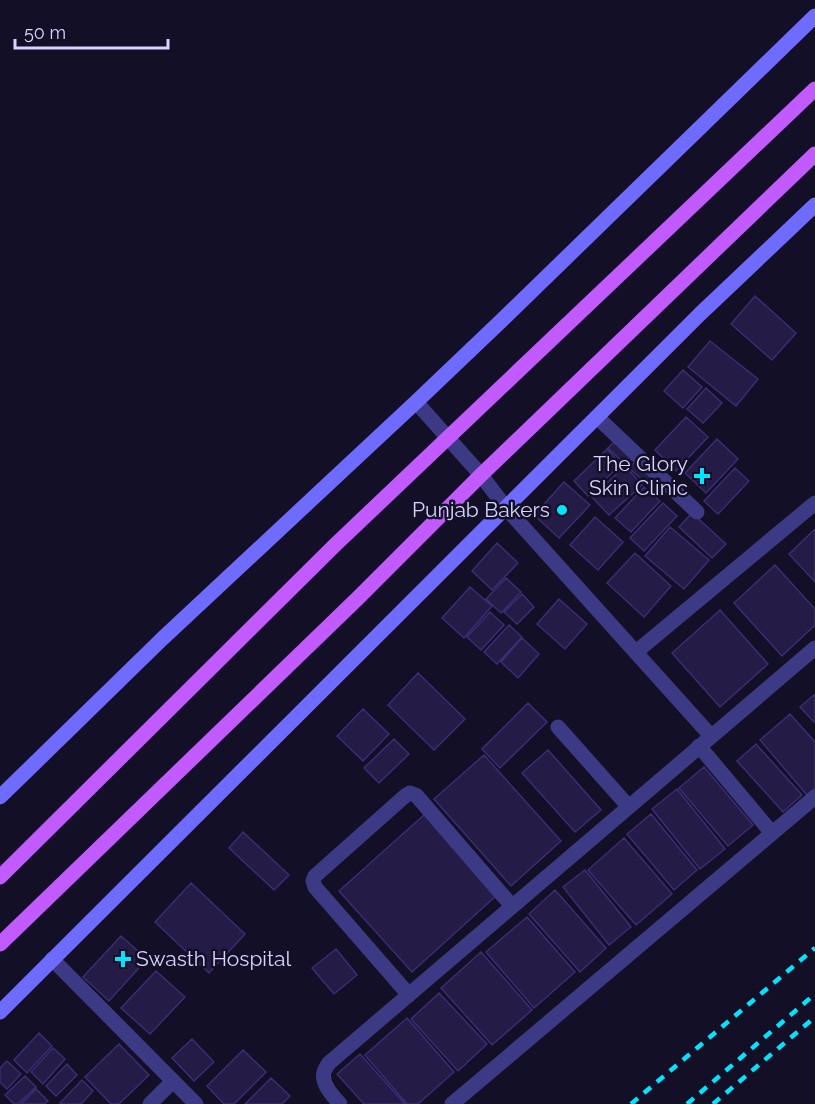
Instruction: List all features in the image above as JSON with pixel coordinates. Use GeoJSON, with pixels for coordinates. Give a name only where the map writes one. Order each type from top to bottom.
{"type":"FeatureCollection","features":[{"type":"Feature","properties":{"kind":"main road"},"geometry":{"type":"LineString","coordinates":[[0,877],[335,545],[815,89]]}},
{"type":"Feature","properties":{"kind":"main road"},"geometry":{"type":"LineString","coordinates":[[0,944],[815,154]]}},
{"type":"Feature","properties":{"kind":"street"},"geometry":{"type":"LineString","coordinates":[[0,796],[162,639],[416,402],[815,16]]}},
{"type":"Feature","properties":{"kind":"street"},"geometry":{"type":"LineString","coordinates":[[0,1012],[700,314],[815,205]]}},
{"type":"Feature","properties":{"kind":"street"},"geometry":{"type":"LineString","coordinates":[[416,402],[506,508],[711,736]]}},
{"type":"Feature","properties":{"kind":"street"},"geometry":{"type":"LineString","coordinates":[[597,417],[697,512]]}},
{"type":"Feature","properties":{"kind":"street"},"geometry":{"type":"LineString","coordinates":[[636,652],[815,503]]}},
{"type":"Feature","properties":{"kind":"street"},"geometry":{"type":"LineString","coordinates":[[340,1104],[329,1091],[325,1081],[324,1072],[329,1063],[815,648]]}},
{"type":"Feature","properties":{"kind":"street"},"geometry":{"type":"LineString","coordinates":[[558,727],[628,807]]}},
{"type":"Feature","properties":{"kind":"street"},"geometry":{"type":"LineString","coordinates":[[699,746],[772,832]]}},
{"type":"Feature","properties":{"kind":"street"},"geometry":{"type":"LineString","coordinates":[[409,995],[315,887],[313,881],[315,876],[405,796],[410,793],[416,795],[512,906]]}},
{"type":"Feature","properties":{"kind":"street"},"geometry":{"type":"LineString","coordinates":[[452,1104],[815,797]]}},
{"type":"Feature","properties":{"kind":"street"},"geometry":{"type":"LineString","coordinates":[[52,959],[196,1104]]}},
{"type":"Feature","properties":{"kind":"street"},"geometry":{"type":"LineString","coordinates":[[150,1104],[173,1081]]}},
{"type":"Feature","properties":{"kind":"building"},"geometry":{"type":"Polygon","coordinates":[[[755,296],[796,333],[772,360],[731,324],[755,296]]]}},
{"type":"Feature","properties":{"kind":"building"},"geometry":{"type":"Polygon","coordinates":[[[710,341],[758,379],[736,406],[688,367],[710,341]]]}},
{"type":"Feature","properties":{"kind":"building"},"geometry":{"type":"Polygon","coordinates":[[[683,370],[702,387],[683,408],[664,391],[683,370]]]}},
{"type":"Feature","properties":{"kind":"building"},"geometry":{"type":"Polygon","coordinates":[[[706,388],[722,403],[703,423],[687,409],[706,388]]]}},
{"type":"Feature","properties":{"kind":"building"},"geometry":{"type":"Polygon","coordinates":[[[686,417],[708,437],[676,471],[655,450],[686,417]]]}},
{"type":"Feature","properties":{"kind":"building"},"geometry":{"type":"Polygon","coordinates":[[[717,439],[738,459],[706,493],[685,473],[717,439]]]}},
{"type":"Feature","properties":{"kind":"building"},"geometry":{"type":"Polygon","coordinates":[[[615,441],[632,459],[626,465],[608,448],[615,441]]]}},
{"type":"Feature","properties":{"kind":"building"},"geometry":{"type":"Polygon","coordinates":[[[607,449],[621,464],[588,496],[574,481],[607,449]]]}},
{"type":"Feature","properties":{"kind":"building"},"geometry":{"type":"Polygon","coordinates":[[[636,461],[656,479],[649,486],[629,468],[636,461]]]}},
{"type":"Feature","properties":{"kind":"building"},"geometry":{"type":"Polygon","coordinates":[[[625,466],[642,485],[609,515],[592,497],[625,466]]]}},
{"type":"Feature","properties":{"kind":"building"},"geometry":{"type":"Polygon","coordinates":[[[735,468],[749,481],[718,514],[704,501],[735,468]]]}},
{"type":"Feature","properties":{"kind":"building","name":"Punjab Bakers"},"geometry":{"type":"Polygon","coordinates":[[[564,482],[590,505],[559,538],[534,515],[564,482]]]}},
{"type":"Feature","properties":{"kind":"building"},"geometry":{"type":"Polygon","coordinates":[[[644,487],[660,501],[631,532],[615,518],[644,487]]]}},
{"type":"Feature","properties":{"kind":"building"},"geometry":{"type":"Polygon","coordinates":[[[663,503],[677,516],[644,551],[630,538],[663,503]]]}},
{"type":"Feature","properties":{"kind":"building"},"geometry":{"type":"Polygon","coordinates":[[[692,513],[726,544],[712,558],[679,527],[692,513]]]}},
{"type":"Feature","properties":{"kind":"building"},"geometry":{"type":"Polygon","coordinates":[[[595,517],[623,542],[598,570],[570,545],[595,517]]]}},
{"type":"Feature","properties":{"kind":"building"},"geometry":{"type":"Polygon","coordinates":[[[670,527],[709,560],[684,589],[645,556],[670,527]]]}},
{"type":"Feature","properties":{"kind":"building"},"geometry":{"type":"Polygon","coordinates":[[[815,529],[815,582],[789,554],[815,529]]]}},
{"type":"Feature","properties":{"kind":"building"},"geometry":{"type":"Polygon","coordinates":[[[497,543],[518,563],[492,590],[472,571],[497,543]]]}},
{"type":"Feature","properties":{"kind":"building"},"geometry":{"type":"Polygon","coordinates":[[[635,553],[671,586],[644,617],[607,583],[635,553]]]}},
{"type":"Feature","properties":{"kind":"building"},"geometry":{"type":"Polygon","coordinates":[[[775,565],[815,609],[815,625],[782,656],[734,603],[775,565]]]}},
{"type":"Feature","properties":{"kind":"building"},"geometry":{"type":"Polygon","coordinates":[[[506,578],[521,592],[501,613],[486,599],[506,578]]]}},
{"type":"Feature","properties":{"kind":"building"},"geometry":{"type":"Polygon","coordinates":[[[470,587],[492,606],[464,638],[442,618],[470,587]]]}},
{"type":"Feature","properties":{"kind":"building"},"geometry":{"type":"Polygon","coordinates":[[[522,594],[534,607],[517,624],[504,612],[522,594]]]}},
{"type":"Feature","properties":{"kind":"building"},"geometry":{"type":"Polygon","coordinates":[[[559,599],[587,624],[565,649],[537,624],[559,599]]]}},
{"type":"Feature","properties":{"kind":"building"},"geometry":{"type":"Polygon","coordinates":[[[720,610],[768,664],[720,707],[672,653],[720,610]]]}},
{"type":"Feature","properties":{"kind":"building"},"geometry":{"type":"Polygon","coordinates":[[[490,612],[504,625],[481,650],[467,637],[490,612]]]}},
{"type":"Feature","properties":{"kind":"building"},"geometry":{"type":"Polygon","coordinates":[[[509,625],[522,637],[497,664],[484,652],[509,625]]]}},
{"type":"Feature","properties":{"kind":"building"},"geometry":{"type":"Polygon","coordinates":[[[522,638],[539,654],[518,678],[501,662],[522,638]]]}},
{"type":"Feature","properties":{"kind":"building"},"geometry":{"type":"Polygon","coordinates":[[[418,673],[465,719],[434,750],[388,705],[418,673]]]}},
{"type":"Feature","properties":{"kind":"building"},"geometry":{"type":"Polygon","coordinates":[[[815,694],[815,723],[800,707],[815,694]]]}},
{"type":"Feature","properties":{"kind":"building"},"geometry":{"type":"Polygon","coordinates":[[[528,703],[547,722],[500,768],[482,749],[528,703]]]}},
{"type":"Feature","properties":{"kind":"building"},"geometry":{"type":"Polygon","coordinates":[[[363,709],[389,734],[363,761],[337,736],[363,709]]]}},
{"type":"Feature","properties":{"kind":"building"},"geometry":{"type":"Polygon","coordinates":[[[790,714],[815,742],[815,788],[807,795],[760,740],[790,714]]]}},
{"type":"Feature","properties":{"kind":"building"},"geometry":{"type":"Polygon","coordinates":[[[394,739],[409,754],[379,783],[364,768],[394,739]]]}},
{"type":"Feature","properties":{"kind":"building"},"geometry":{"type":"Polygon","coordinates":[[[756,744],[802,795],[783,812],[737,761],[756,744]]]}},
{"type":"Feature","properties":{"kind":"building"},"geometry":{"type":"Polygon","coordinates":[[[548,750],[601,810],[575,832],[522,773],[548,750]]]}},
{"type":"Feature","properties":{"kind":"building"},"geometry":{"type":"Polygon","coordinates":[[[484,755],[561,841],[511,886],[434,799],[484,755]]]}},
{"type":"Feature","properties":{"kind":"building"},"geometry":{"type":"Polygon","coordinates":[[[704,767],[753,825],[728,846],[679,788],[704,767]]]}},
{"type":"Feature","properties":{"kind":"building"},"geometry":{"type":"Polygon","coordinates":[[[677,789],[725,849],[700,869],[652,809],[677,789]]]}},
{"type":"Feature","properties":{"kind":"building"},"geometry":{"type":"Polygon","coordinates":[[[425,814],[498,894],[412,972],[339,891],[425,814]]]}},
{"type":"Feature","properties":{"kind":"building"},"geometry":{"type":"Polygon","coordinates":[[[651,814],[697,870],[674,890],[627,834],[651,814]]]}},
{"type":"Feature","properties":{"kind":"building"},"geometry":{"type":"Polygon","coordinates":[[[243,832],[289,875],[274,890],[229,848],[243,832]]]}},
{"type":"Feature","properties":{"kind":"building"},"geometry":{"type":"Polygon","coordinates":[[[624,838],[672,894],[636,925],[588,870],[624,838]]]}},
{"type":"Feature","properties":{"kind":"building"},"geometry":{"type":"Polygon","coordinates":[[[585,870],[631,927],[609,945],[563,887],[585,870]]]}},
{"type":"Feature","properties":{"kind":"building"},"geometry":{"type":"Polygon","coordinates":[[[191,883],[245,934],[209,973],[155,922],[191,883]]]}},
{"type":"Feature","properties":{"kind":"building"},"geometry":{"type":"Polygon","coordinates":[[[555,890],[606,948],[580,972],[529,914],[555,890]]]}},
{"type":"Feature","properties":{"kind":"building"},"geometry":{"type":"Polygon","coordinates":[[[527,917],[575,972],[534,1008],[486,952],[527,917]]]}},
{"type":"Feature","properties":{"kind":"building"},"geometry":{"type":"Polygon","coordinates":[[[121,936],[147,959],[109,1001],[83,977],[121,936]]]}},
{"type":"Feature","properties":{"kind":"building"},"geometry":{"type":"Polygon","coordinates":[[[336,949],[357,975],[334,994],[312,968],[336,949]]]}},
{"type":"Feature","properties":{"kind":"building"},"geometry":{"type":"Polygon","coordinates":[[[481,952],[532,1010],[492,1045],[441,988],[481,952]]]}},
{"type":"Feature","properties":{"kind":"building"},"geometry":{"type":"Polygon","coordinates":[[[156,971],[185,997],[150,1034],[121,1008],[156,971]]]}},
{"type":"Feature","properties":{"kind":"building"},"geometry":{"type":"Polygon","coordinates":[[[439,993],[487,1044],[458,1071],[411,1019],[439,993]]]}},
{"type":"Feature","properties":{"kind":"building"},"geometry":{"type":"Polygon","coordinates":[[[407,1018],[454,1072],[418,1104],[407,1104],[365,1055],[407,1018]]]}},
{"type":"Feature","properties":{"kind":"building"},"geometry":{"type":"Polygon","coordinates":[[[39,1033],[52,1046],[27,1073],[14,1060],[39,1033]]]}},
{"type":"Feature","properties":{"kind":"building"},"geometry":{"type":"Polygon","coordinates":[[[192,1039],[214,1062],[194,1081],[172,1058],[192,1039]]]}},
{"type":"Feature","properties":{"kind":"building"},"geometry":{"type":"Polygon","coordinates":[[[119,1044],[149,1075],[119,1104],[111,1104],[85,1077],[119,1044]]]}},
{"type":"Feature","properties":{"kind":"building"},"geometry":{"type":"Polygon","coordinates":[[[53,1048],[65,1059],[43,1084],[31,1072],[53,1048]]]}},
{"type":"Feature","properties":{"kind":"building"},"geometry":{"type":"Polygon","coordinates":[[[243,1050],[266,1072],[234,1104],[224,1104],[207,1086],[243,1050]]]}},
{"type":"Feature","properties":{"kind":"building"},"geometry":{"type":"Polygon","coordinates":[[[360,1054],[405,1104],[364,1104],[337,1074],[360,1054]]]}},
{"type":"Feature","properties":{"kind":"building"},"geometry":{"type":"Polygon","coordinates":[[[7,1061],[21,1074],[7,1089],[0,1082],[0,1068],[7,1061]]]}},
{"type":"Feature","properties":{"kind":"building"},"geometry":{"type":"Polygon","coordinates":[[[67,1064],[77,1075],[56,1096],[46,1086],[67,1064]]]}},
{"type":"Feature","properties":{"kind":"building"},"geometry":{"type":"Polygon","coordinates":[[[25,1076],[36,1087],[18,1104],[14,1104],[5,1095],[25,1076]]]}},
{"type":"Feature","properties":{"kind":"building"},"geometry":{"type":"Polygon","coordinates":[[[271,1078],[290,1096],[282,1104],[245,1104],[271,1078]]]}},
{"type":"Feature","properties":{"kind":"building"},"geometry":{"type":"Polygon","coordinates":[[[82,1080],[93,1091],[81,1104],[60,1103],[82,1080]]]}},
{"type":"Feature","properties":{"kind":"building"},"geometry":{"type":"Polygon","coordinates":[[[36,1089],[48,1101],[44,1104],[21,1104],[36,1089]]]}},
{"type":"Feature","properties":{"kind":"railway"},"geometry":{"type":"LineString","coordinates":[[631,1104],[815,948]]}},
{"type":"Feature","properties":{"kind":"railway"},"geometry":{"type":"LineString","coordinates":[[687,1104],[815,994]]}},
{"type":"Feature","properties":{"kind":"railway"},"geometry":{"type":"LineString","coordinates":[[713,1104],[815,1017]]}},
{"type":"Feature","properties":{"kind":"place","name":"The Glory Skin Clinic"},"geometry":{"type":"Point","coordinates":[702,476]}},
{"type":"Feature","properties":{"kind":"place","name":"Punjab Bakers"},"geometry":{"type":"Point","coordinates":[562,510]}},
{"type":"Feature","properties":{"kind":"place","name":"Swasth Hospital"},"geometry":{"type":"Point","coordinates":[123,959]}}]}
